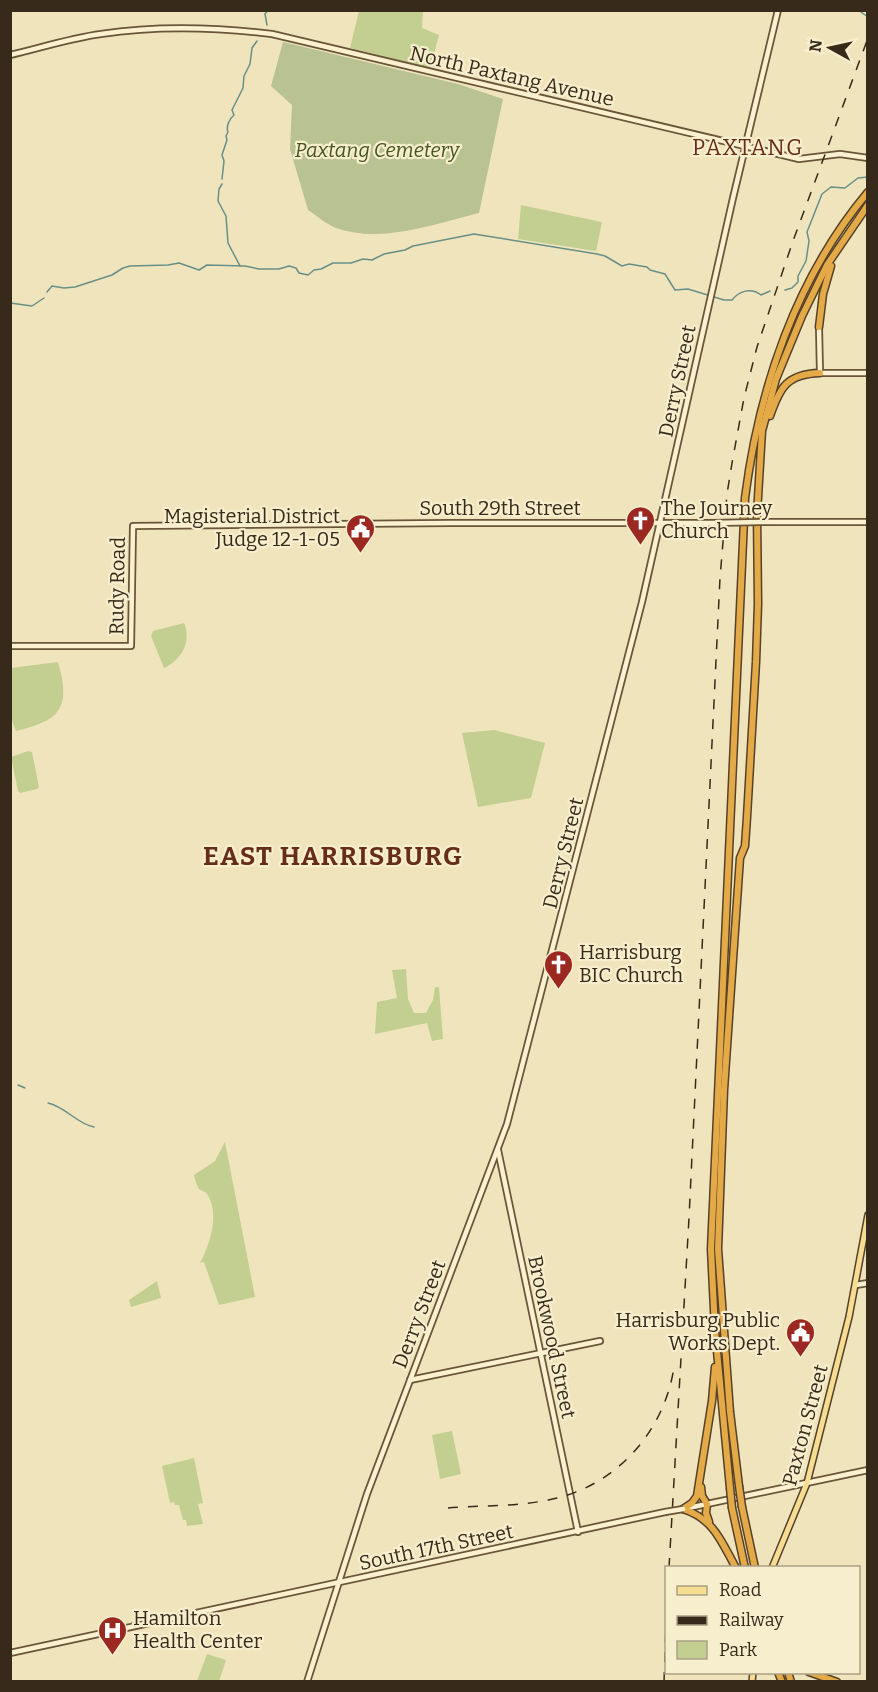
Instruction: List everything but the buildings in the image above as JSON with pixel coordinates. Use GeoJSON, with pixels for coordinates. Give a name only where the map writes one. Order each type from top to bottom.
{"type":"FeatureCollection","features":[{"type":"Feature","properties":{"kind":"highway"},"geometry":{"type":"LineString","coordinates":[[745,1566],[732,1508],[715,1330],[711,1249],[741,564],[749,468],[754,434],[769,378],[788,328],[821,261],[867,192]]}},
{"type":"Feature","properties":{"kind":"highway"},"geometry":{"type":"LineString","coordinates":[[754,1565],[742,1507],[730,1412],[718,1249],[724,1090],[740,858],[745,846],[756,662],[760,445],[783,360],[814,290],[841,242],[867,205]]}},
{"type":"Feature","properties":{"kind":"highway"},"geometry":{"type":"LineString","coordinates":[[819,327],[825,282],[841,242]]}},
{"type":"Feature","properties":{"kind":"highway"},"geometry":{"type":"LineString","coordinates":[[760,445],[774,405],[785,385],[798,376],[820,373]]}},
{"type":"Feature","properties":{"kind":"highway"},"geometry":{"type":"LineString","coordinates":[[683,1509],[695,1500],[714,1385],[715,1330]]}},
{"type":"Feature","properties":{"kind":"highway"},"geometry":{"type":"LineString","coordinates":[[701,1465],[702,1493],[707,1504],[706,1513],[710,1525]]}},
{"type":"Feature","properties":{"kind":"highway"},"geometry":{"type":"LineString","coordinates":[[683,1509],[697,1513],[710,1525],[735,1566]]}},
{"type":"Feature","properties":{"kind":"highway"},"geometry":{"type":"LineString","coordinates":[[815,1674],[837,1682]]}},
{"type":"Feature","properties":{"kind":"main road","name":"Derry Street"},"geometry":{"type":"LineString","coordinates":[[307,1682],[367,1494],[507,1124],[629,655],[778,10]]}},
{"type":"Feature","properties":{"kind":"main road","name":"North Paxtang Avenue"},"geometry":{"type":"LineString","coordinates":[[10,55],[99,34],[143,29],[224,28],[273,34],[801,159],[840,154],[867,158]]}},
{"type":"Feature","properties":{"kind":"main road"},"geometry":{"type":"LineString","coordinates":[[819,327],[820,373],[867,373]]}},
{"type":"Feature","properties":{"kind":"main road","name":"South 29th Street"},"geometry":{"type":"LineString","coordinates":[[133,526],[867,522]]}},
{"type":"Feature","properties":{"kind":"main road","name":"Rudy Road"},"geometry":{"type":"LineString","coordinates":[[10,646],[131,646],[133,526]]}},
{"type":"Feature","properties":{"kind":"main road","name":"Brookwood Street"},"geometry":{"type":"LineString","coordinates":[[498,1149],[578,1532]]}},
{"type":"Feature","properties":{"kind":"main road","name":"Paxton Street"},"geometry":{"type":"LineString","coordinates":[[773,1566],[807,1483],[856,1285],[867,1215]]}},
{"type":"Feature","properties":{"kind":"main road"},"geometry":{"type":"LineString","coordinates":[[856,1285],[867,1283]]}},
{"type":"Feature","properties":{"kind":"main road"},"geometry":{"type":"LineString","coordinates":[[410,1380],[600,1341]]}},
{"type":"Feature","properties":{"kind":"main road","name":"South 17th Street"},"geometry":{"type":"LineString","coordinates":[[10,1653],[867,1470]]}},
{"type":"Feature","properties":{"kind":"green space"},"geometry":{"type":"Polygon","coordinates":[[[359,11],[423,11],[422,28],[439,35],[430,68],[350,48],[359,11]]]}},
{"type":"Feature","properties":{"kind":"green space","name":"Paxtang Cemetery"},"geometry":{"type":"Polygon","coordinates":[[[283,42],[458,84],[503,99],[479,213],[407,231],[371,234],[336,228],[308,210],[290,149],[292,105],[271,86],[283,42]]]}},
{"type":"Feature","properties":{"kind":"green space"},"geometry":{"type":"Polygon","coordinates":[[[521,205],[602,222],[596,251],[518,239],[521,205]]]}},
{"type":"Feature","properties":{"kind":"green space"},"geometry":{"type":"Polygon","coordinates":[[[184,623],[187,637],[183,650],[170,665],[164,668],[151,636],[153,631],[184,623]]]}},
{"type":"Feature","properties":{"kind":"green space"},"geometry":{"type":"Polygon","coordinates":[[[58,662],[63,691],[59,710],[43,722],[16,731],[11,718],[11,668],[58,662]]]}},
{"type":"Feature","properties":{"kind":"green space"},"geometry":{"type":"Polygon","coordinates":[[[494,730],[545,743],[531,798],[478,807],[462,733],[494,730]]]}},
{"type":"Feature","properties":{"kind":"green space"},"geometry":{"type":"Polygon","coordinates":[[[28,751],[32,752],[39,787],[20,793],[11,757],[28,751]]]}},
{"type":"Feature","properties":{"kind":"green space"},"geometry":{"type":"Polygon","coordinates":[[[406,969],[408,999],[414,1013],[426,1013],[433,1000],[435,987],[439,987],[443,1039],[432,1041],[427,1023],[375,1034],[377,1002],[397,998],[392,970],[406,969]]]}},
{"type":"Feature","properties":{"kind":"green space"},"geometry":{"type":"Polygon","coordinates":[[[225,1142],[255,1297],[219,1305],[204,1262],[200,1263],[210,1238],[213,1210],[207,1194],[199,1189],[194,1175],[215,1161],[225,1142]]]}},
{"type":"Feature","properties":{"kind":"green space"},"geometry":{"type":"Polygon","coordinates":[[[157,1281],[161,1298],[131,1307],[129,1300],[157,1281]]]}},
{"type":"Feature","properties":{"kind":"green space"},"geometry":{"type":"Polygon","coordinates":[[[452,1431],[461,1474],[440,1479],[432,1435],[452,1431]]]}},
{"type":"Feature","properties":{"kind":"green space"},"geometry":{"type":"Polygon","coordinates":[[[194,1458],[203,1503],[198,1504],[203,1524],[187,1526],[179,1505],[175,1505],[174,1502],[170,1503],[162,1466],[194,1458]]]}},
{"type":"Feature","properties":{"kind":"green space"},"geometry":{"type":"Polygon","coordinates":[[[207,1654],[226,1660],[219,1681],[197,1681],[207,1654]]]}},
{"type":"Feature","properties":{"kind":"waterway"},"geometry":{"type":"LineString","coordinates":[[267,25],[265,14],[268,10]]}},
{"type":"Feature","properties":{"kind":"waterway"},"geometry":{"type":"LineString","coordinates":[[858,10],[868,17]]}},
{"type":"Feature","properties":{"kind":"waterway"},"geometry":{"type":"LineString","coordinates":[[222,179],[224,161],[222,155],[227,140],[228,125],[234,115],[232,110],[243,88],[252,48],[257,41]]}},
{"type":"Feature","properties":{"kind":"waterway"},"geometry":{"type":"LineString","coordinates":[[785,290],[792,288],[798,282],[798,276],[806,261],[809,241],[807,232],[822,194],[831,187],[845,188],[858,178],[868,177]]}},
{"type":"Feature","properties":{"kind":"waterway"},"geometry":{"type":"LineString","coordinates":[[222,184],[218,201],[226,216],[228,243],[240,266]]}},
{"type":"Feature","properties":{"kind":"waterway"},"geometry":{"type":"LineString","coordinates":[[47,292],[52,286],[75,287],[112,275],[130,266],[179,263],[199,270],[207,265],[245,266],[259,269],[279,269],[289,266],[296,268],[299,273],[308,275],[314,270],[333,263],[372,260],[384,254],[413,246],[474,234],[597,254],[622,266],[629,264],[647,267],[665,274],[675,290],[688,289],[724,300],[732,300],[745,291],[753,291],[761,295],[770,291]]}},
{"type":"Feature","properties":{"kind":"waterway"},"geometry":{"type":"LineString","coordinates":[[10,303],[32,306],[44,298]]}},
{"type":"Feature","properties":{"kind":"waterway"},"geometry":{"type":"LineString","coordinates":[[18,1085],[25,1088]]}},
{"type":"Feature","properties":{"kind":"waterway"},"geometry":{"type":"LineString","coordinates":[[48,1103],[82,1123],[94,1127]]}},
{"type":"Feature","properties":{"kind":"railway"},"geometry":{"type":"LineString","coordinates":[[669,1566],[689,1218],[720,578],[727,494],[744,398],[757,347],[793,241],[868,38]]}},
{"type":"Feature","properties":{"kind":"railway"},"geometry":{"type":"LineString","coordinates":[[448,1508],[544,1501],[579,1491],[600,1480],[619,1466],[649,1432],[661,1412],[674,1367]]}},
{"type":"Feature","properties":{"kind":"railway"},"geometry":{"type":"LineString","coordinates":[[664,1682],[665,1654]]}},
{"type":"Feature","properties":{"kind":"place","name":"The Journey Church"},"geometry":{"type":"Point","coordinates":[640,546]}},
{"type":"Feature","properties":{"kind":"place","name":"Magisterial District Judge 12-1-05"},"geometry":{"type":"Point","coordinates":[361,554]}},
{"type":"Feature","properties":{"kind":"place","name":"Harrisburg BIC Church"},"geometry":{"type":"Point","coordinates":[558,990]}},
{"type":"Feature","properties":{"kind":"place","name":"Harrisburg Public Works Dept."},"geometry":{"type":"Point","coordinates":[801,1358]}},
{"type":"Feature","properties":{"kind":"place","name":"Hamilton Health Center"},"geometry":{"type":"Point","coordinates":[112,1656]}},
{"type":"Feature","properties":{"kind":"district","name":"PAXTANG"},"geometry":{"type":"Point","coordinates":[748,147]}},
{"type":"Feature","properties":{"kind":"district","name":"EAST HARRISBURG"},"geometry":{"type":"Point","coordinates":[333,856]}}]}
